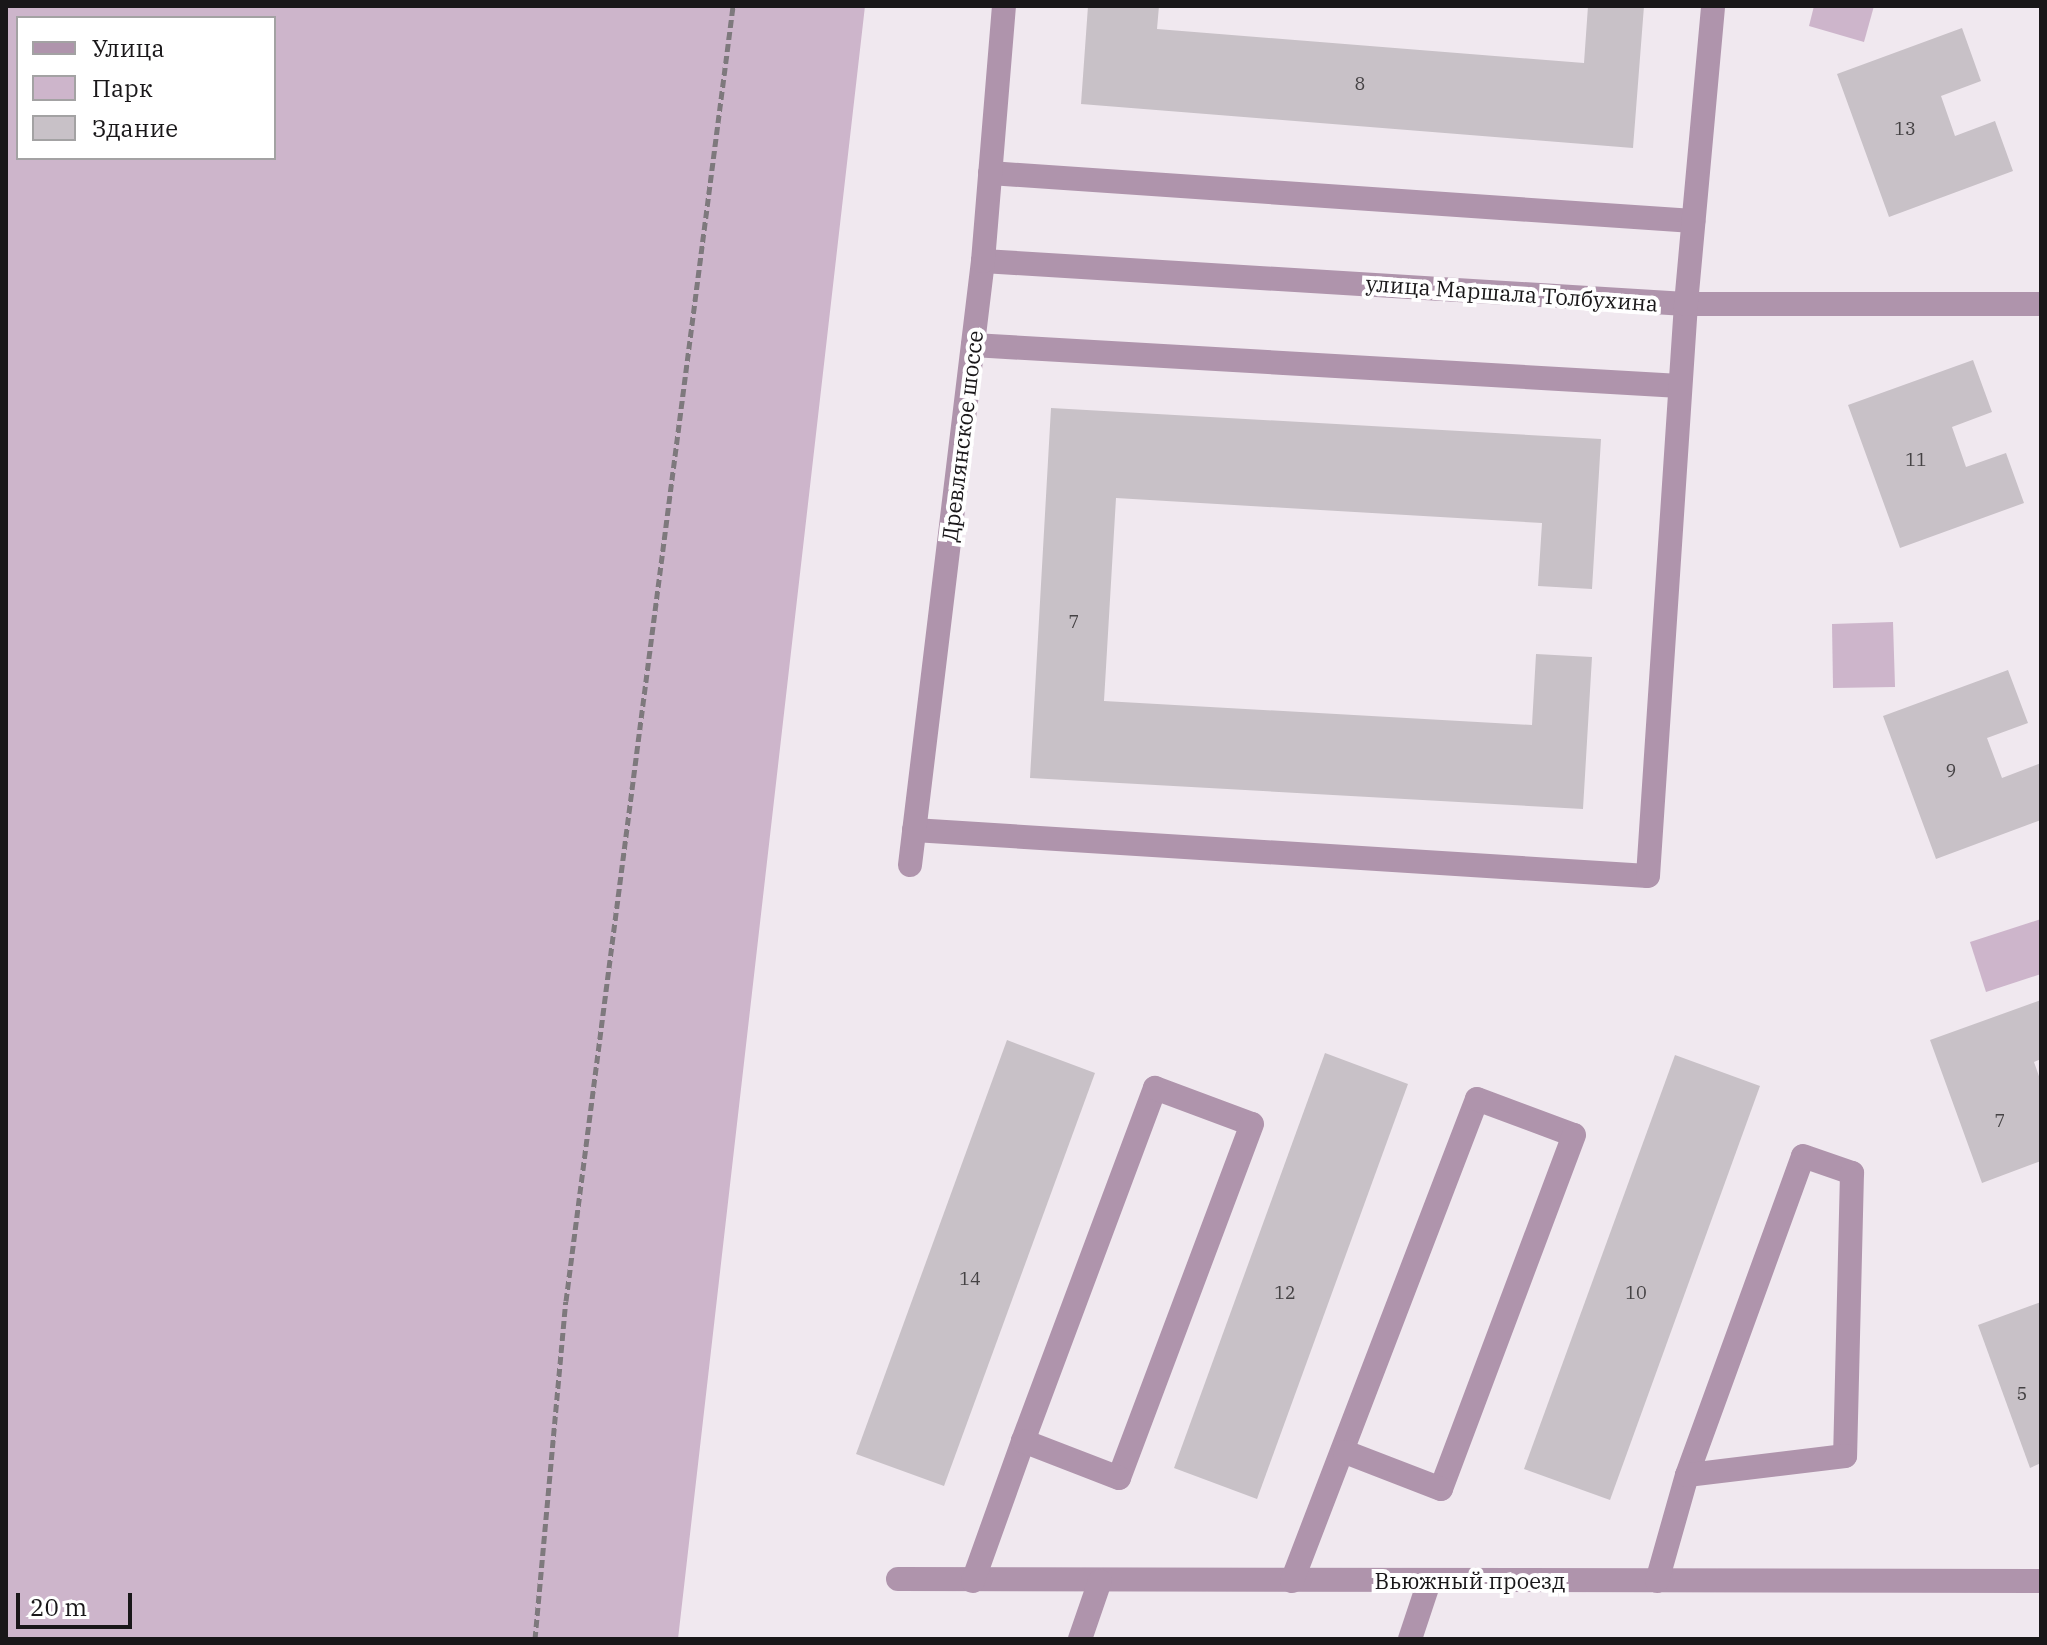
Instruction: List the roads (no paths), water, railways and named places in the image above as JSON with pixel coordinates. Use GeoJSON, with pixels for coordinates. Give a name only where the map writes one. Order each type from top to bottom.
{"type":"FeatureCollection","features":[{"type":"Feature","properties":{"kind":"street","name":"Древлянское шоссе"},"geometry":{"type":"LineString","coordinates":[[910,865],[983,261],[1004,6]]}},
{"type":"Feature","properties":{"kind":"street"},"geometry":{"type":"LineString","coordinates":[[914,830],[1648,876],[1686,304],[1713,6]]}},
{"type":"Feature","properties":{"kind":"street"},"geometry":{"type":"LineString","coordinates":[[990,173],[1693,221]]}},
{"type":"Feature","properties":{"kind":"street","name":"улица Маршала Толбухина"},"geometry":{"type":"LineString","coordinates":[[983,261],[1686,304],[2041,304]]}},
{"type":"Feature","properties":{"kind":"street"},"geometry":{"type":"LineString","coordinates":[[973,345],[1680,386]]}},
{"type":"Feature","properties":{"kind":"street"},"geometry":{"type":"LineString","coordinates":[[973,1581],[1023,1441],[1155,1088],[1252,1124],[1119,1478],[1023,1441]]}},
{"type":"Feature","properties":{"kind":"street"},"geometry":{"type":"LineString","coordinates":[[1292,1581],[1345,1452],[1477,1099],[1574,1135],[1441,1489],[1345,1452]]}},
{"type":"Feature","properties":{"kind":"street"},"geometry":{"type":"LineString","coordinates":[[1657,1581],[1687,1475],[1803,1156],[1852,1173],[1845,1456],[1687,1475]]}},
{"type":"Feature","properties":{"kind":"street","name":"Вьюжный проезд"},"geometry":{"type":"LineString","coordinates":[[898,1579],[2041,1581]]}},
{"type":"Feature","properties":{"kind":"street"},"geometry":{"type":"LineString","coordinates":[[1080,1639],[1100,1581]]}},
{"type":"Feature","properties":{"kind":"street"},"geometry":{"type":"LineString","coordinates":[[1410,1639],[1429,1582]]}}]}
